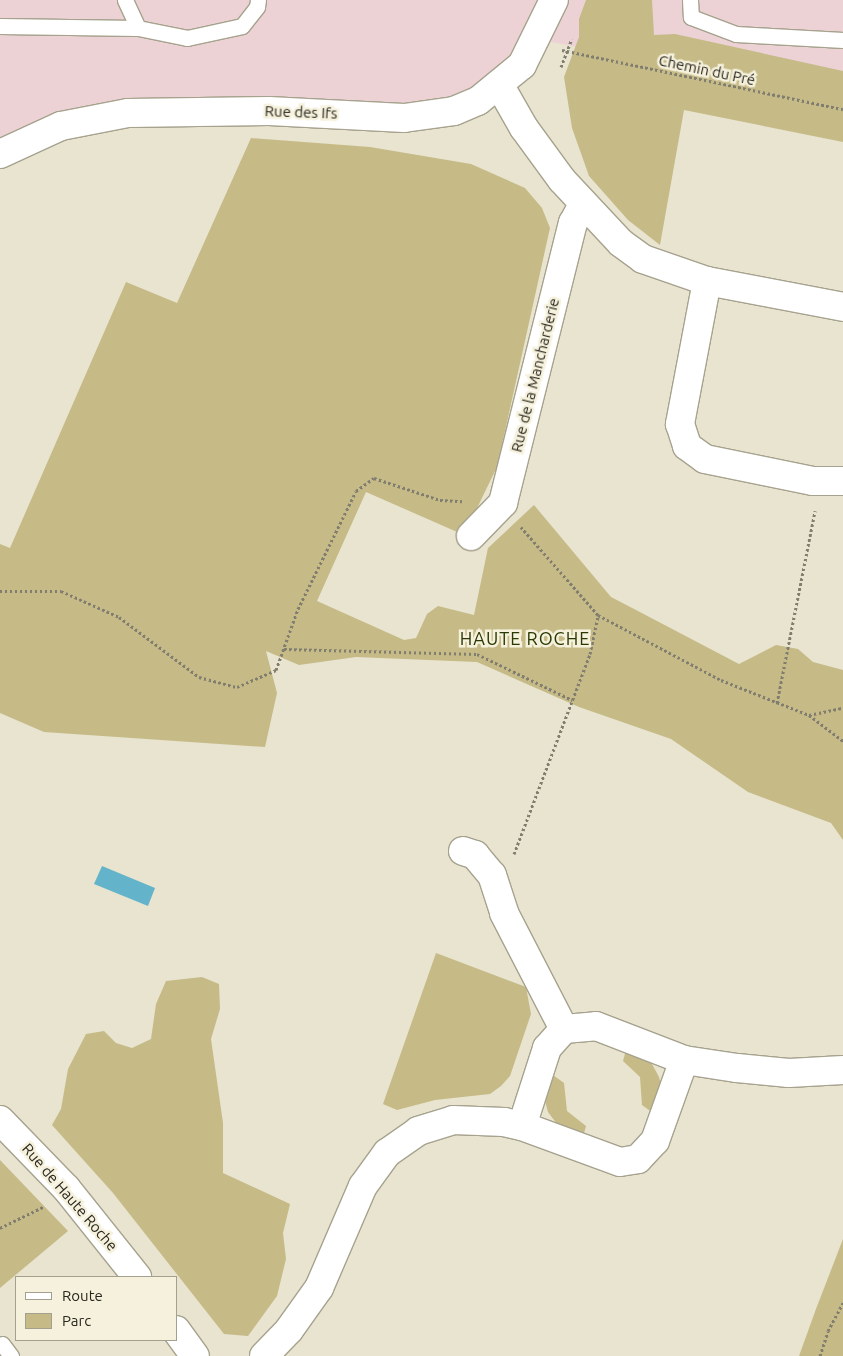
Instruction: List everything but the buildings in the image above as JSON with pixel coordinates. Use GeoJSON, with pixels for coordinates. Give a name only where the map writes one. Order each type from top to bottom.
{"type":"FeatureCollection","features":[{"type":"Feature","properties":{"kind":"street","name":"Rue des Ifs"},"geometry":{"type":"LineString","coordinates":[[0,154],[61,126],[128,113],[269,111],[429,117],[478,101],[500,86],[529,55],[554,0]]}},
{"type":"Feature","properties":{"kind":"street"},"geometry":{"type":"LineString","coordinates":[[500,86],[544,158],[583,204],[643,259],[707,281],[843,307]]}},
{"type":"Feature","properties":{"kind":"street","name":"Rue de la Mancharderie"},"geometry":{"type":"LineString","coordinates":[[472,536],[503,503],[573,223],[583,204]]}},
{"type":"Feature","properties":{"kind":"street"},"geometry":{"type":"LineString","coordinates":[[707,281],[680,424],[687,446],[705,459],[813,481],[843,481]]}},
{"type":"Feature","properties":{"kind":"street"},"geometry":{"type":"LineString","coordinates":[[463,850],[475,855],[492,875],[504,913],[564,1029]]}},
{"type":"Feature","properties":{"kind":"street"},"geometry":{"type":"LineString","coordinates":[[522,1126],[547,1048],[564,1029],[574,1025],[596,1026],[684,1060],[768,1072],[843,1070]]}},
{"type":"Feature","properties":{"kind":"street"},"geometry":{"type":"LineString","coordinates":[[264,1356],[289,1330],[319,1288],[363,1186],[387,1153],[418,1131],[452,1120],[504,1122],[522,1126],[620,1162],[638,1159],[655,1141],[684,1060]]}},
{"type":"Feature","properties":{"kind":"street","name":"Rue de Haute Roche"},"geometry":{"type":"LineString","coordinates":[[0,1120],[66,1188],[136,1276]]}},
{"type":"Feature","properties":{"kind":"street"},"geometry":{"type":"LineString","coordinates":[[178,1333],[195,1356]]}},
{"type":"Feature","properties":{"kind":"lane"},"geometry":{"type":"LineString","coordinates":[[125,0],[138,28]]}},
{"type":"Feature","properties":{"kind":"lane"},"geometry":{"type":"LineString","coordinates":[[0,26],[138,28],[187,38],[242,26],[257,7],[258,0]]}},
{"type":"Feature","properties":{"kind":"lane"},"geometry":{"type":"LineString","coordinates":[[690,0],[691,17],[736,34],[843,40]]}},
{"type":"Feature","properties":{"kind":"lane"},"geometry":{"type":"LineString","coordinates":[[2,1344],[12,1356]]}},
{"type":"Feature","properties":{"kind":"path"},"geometry":{"type":"LineString","coordinates":[[561,67],[572,40]]}},
{"type":"Feature","properties":{"kind":"path","name":"Chemin du Pré"},"geometry":{"type":"LineString","coordinates":[[567,52],[843,109]]}},
{"type":"Feature","properties":{"kind":"path"},"geometry":{"type":"LineString","coordinates":[[0,591],[61,591],[119,617],[199,677],[236,687],[276,670],[298,609],[356,491],[374,478],[440,500],[503,503],[549,563],[598,615],[720,680],[809,715],[843,742]]}},
{"type":"Feature","properties":{"kind":"path"},"geometry":{"type":"LineString","coordinates":[[777,704],[817,500]]}},
{"type":"Feature","properties":{"kind":"path"},"geometry":{"type":"LineString","coordinates":[[518,840],[590,654],[598,615]]}},
{"type":"Feature","properties":{"kind":"path"},"geometry":{"type":"LineString","coordinates":[[284,649],[477,654],[572,700]]}},
{"type":"Feature","properties":{"kind":"path"},"geometry":{"type":"LineString","coordinates":[[809,715],[843,708]]}},
{"type":"Feature","properties":{"kind":"path"},"geometry":{"type":"LineString","coordinates":[[0,1228],[50,1203]]}},
{"type":"Feature","properties":{"kind":"path"},"geometry":{"type":"LineString","coordinates":[[820,1356],[843,1303]]}},
{"type":"Feature","properties":{"kind":"shaded area"},"geometry":{"type":"Polygon","coordinates":[[[0,0],[843,0],[843,101],[527,37],[485,81],[442,103],[388,109],[157,103],[0,149],[0,0]]]}},
{"type":"Feature","properties":{"kind":"green space"},"geometry":{"type":"Polygon","coordinates":[[[586,0],[652,0],[654,35],[675,34],[843,71],[843,142],[684,110],[660,245],[628,220],[589,176],[572,128],[564,77],[579,37],[579,19],[586,0]]]}},
{"type":"Feature","properties":{"kind":"green space"},"geometry":{"type":"Polygon","coordinates":[[[251,138],[370,147],[471,164],[525,188],[542,208],[550,228],[497,467],[464,535],[366,492],[317,601],[404,640],[416,638],[427,614],[438,606],[474,615],[488,548],[534,505],[611,597],[739,664],[776,645],[798,649],[813,662],[843,670],[843,840],[831,823],[748,792],[671,739],[579,707],[477,662],[356,657],[299,665],[266,651],[277,693],[265,747],[44,732],[0,713],[0,544],[10,548],[126,282],[177,303],[251,138]]]}},
{"type":"Feature","properties":{"kind":"green space"},"geometry":{"type":"Polygon","coordinates":[[[436,953],[526,987],[531,1014],[510,1076],[490,1094],[435,1100],[397,1110],[383,1104],[436,953]]]}},
{"type":"Feature","properties":{"kind":"green space"},"geometry":{"type":"Polygon","coordinates":[[[202,977],[219,984],[220,1009],[211,1039],[223,1123],[223,1173],[290,1204],[283,1233],[286,1259],[277,1296],[248,1336],[224,1334],[113,1193],[52,1125],[61,1109],[68,1069],[86,1034],[104,1031],[116,1043],[132,1048],[151,1039],[156,1004],[166,981],[202,977]]]}},
{"type":"Feature","properties":{"kind":"green space"},"geometry":{"type":"Polygon","coordinates":[[[626,1050],[652,1064],[659,1077],[662,1088],[653,1113],[642,1105],[640,1077],[623,1061],[626,1050]]]}},
{"type":"Feature","properties":{"kind":"green space"},"geometry":{"type":"Polygon","coordinates":[[[553,1075],[564,1083],[567,1111],[586,1126],[583,1137],[557,1124],[548,1112],[545,1101],[553,1075]]]}},
{"type":"Feature","properties":{"kind":"green space"},"geometry":{"type":"Polygon","coordinates":[[[0,1160],[68,1231],[0,1288],[0,1160]]]}},
{"type":"Feature","properties":{"kind":"green space"},"geometry":{"type":"Polygon","coordinates":[[[843,1239],[843,1356],[799,1356],[816,1309],[843,1239]]]}},
{"type":"Feature","properties":{"kind":"water"},"geometry":{"type":"Polygon","coordinates":[[[102,866],[155,888],[148,906],[94,884],[102,866]]]}},
{"type":"Feature","properties":{"kind":"district","name":"HAUTE ROCHE"},"geometry":{"type":"Point","coordinates":[525,638]}}]}
